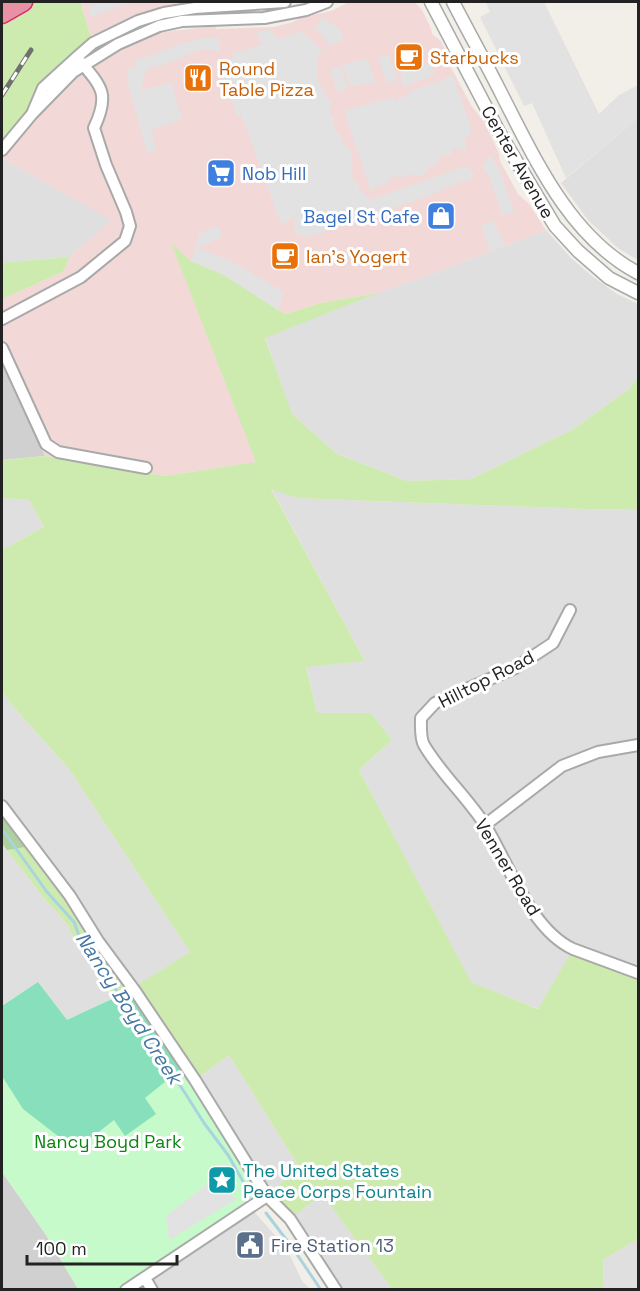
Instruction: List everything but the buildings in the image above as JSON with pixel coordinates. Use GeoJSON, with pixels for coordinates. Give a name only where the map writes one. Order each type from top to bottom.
{"type":"FeatureCollection","features":[{"type":"Feature","properties":{"kind":"highway"},"geometry":{"type":"LineString","coordinates":[[2,14],[23,2]]}},
{"type":"Feature","properties":{"kind":"street"},"geometry":{"type":"LineString","coordinates":[[80,61],[93,43],[138,21],[164,13],[285,2]]}},
{"type":"Feature","properties":{"kind":"street"},"geometry":{"type":"LineString","coordinates":[[2,150],[32,114],[43,88],[80,61],[159,26],[182,21],[264,18],[306,10],[327,2]]}},
{"type":"Feature","properties":{"kind":"street","name":"Center Avenue"},"geometry":{"type":"LineString","coordinates":[[431,2],[500,132],[555,226],[609,278],[639,293]]}},
{"type":"Feature","properties":{"kind":"street","name":"Center Avenue"},"geometry":{"type":"LineString","coordinates":[[453,2],[518,126],[563,205],[592,239],[620,263],[639,273]]}},
{"type":"Feature","properties":{"kind":"street"},"geometry":{"type":"LineString","coordinates":[[2,319],[81,277],[125,241],[128,234],[130,226],[126,212],[106,165],[94,128],[102,111],[103,96],[98,85],[80,61]]}},
{"type":"Feature","properties":{"kind":"street"},"geometry":{"type":"LineString","coordinates":[[2,348],[46,444],[58,452],[146,468]]}},
{"type":"Feature","properties":{"kind":"street","name":"Hilltop Road"},"geometry":{"type":"LineString","coordinates":[[421,718],[435,703],[515,668],[553,643],[570,610]]}},
{"type":"Feature","properties":{"kind":"street","name":"Venner Road"},"geometry":{"type":"LineString","coordinates":[[421,718],[422,743],[485,825],[515,882],[547,932],[564,945],[639,974]]}},
{"type":"Feature","properties":{"kind":"street"},"geometry":{"type":"LineString","coordinates":[[485,825],[562,766],[598,752],[639,745]]}},
{"type":"Feature","properties":{"kind":"street"},"geometry":{"type":"LineString","coordinates":[[2,806],[70,896],[98,941],[195,1080],[267,1196],[290,1219],[336,1290]]}},
{"type":"Feature","properties":{"kind":"street"},"geometry":{"type":"LineString","coordinates":[[126,1290],[267,1196]]}},
{"type":"Feature","properties":{"kind":"street"},"geometry":{"type":"LineString","coordinates":[[145,1278],[152,1290]]}},
{"type":"Feature","properties":{"kind":"shaded area"},"geometry":{"type":"Polygon","coordinates":[[[83,2],[285,2],[164,13],[93,43],[82,8],[83,2]]]}},
{"type":"Feature","properties":{"kind":"shaded area"},"geometry":{"type":"Polygon","coordinates":[[[102,2],[131,2],[91,17],[88,7],[102,2]]]}},
{"type":"Feature","properties":{"kind":"shaded area"},"geometry":{"type":"Polygon","coordinates":[[[349,2],[415,2],[422,10],[432,34],[441,41],[447,60],[471,105],[484,122],[499,153],[500,161],[518,194],[529,204],[546,230],[378,293],[321,303],[285,314],[222,274],[191,261],[172,245],[257,462],[165,476],[45,456],[2,363],[2,299],[63,272],[70,257],[111,220],[2,158],[2,150],[73,72],[155,33],[207,27],[216,27],[216,29],[274,27],[331,11],[349,2]]]}},
{"type":"Feature","properties":{"kind":"shaded area"},"geometry":{"type":"Polygon","coordinates":[[[486,2],[544,2],[599,114],[619,95],[638,85],[638,118],[566,178],[532,103],[524,106],[480,17],[490,12],[486,2]]]}},
{"type":"Feature","properties":{"kind":"shaded area"},"geometry":{"type":"Polygon","coordinates":[[[322,17],[339,28],[344,40],[328,45],[320,31],[314,30],[322,17]]]}},
{"type":"Feature","properties":{"kind":"shaded area"},"geometry":{"type":"Polygon","coordinates":[[[269,29],[278,39],[302,31],[323,51],[318,54],[317,80],[331,103],[330,116],[334,118],[333,128],[351,151],[352,178],[370,200],[466,166],[476,176],[425,197],[309,237],[295,234],[294,215],[282,226],[241,114],[237,116],[219,66],[223,62],[232,60],[233,54],[263,44],[256,33],[269,29]]]}},
{"type":"Feature","properties":{"kind":"shaded area"},"geometry":{"type":"Polygon","coordinates":[[[219,37],[220,51],[199,50],[166,64],[146,69],[141,91],[171,82],[182,119],[151,130],[156,149],[147,153],[127,80],[129,66],[136,69],[134,61],[196,39],[219,37]]]}},
{"type":"Feature","properties":{"kind":"shaded area"},"geometry":{"type":"Polygon","coordinates":[[[389,55],[398,80],[387,83],[378,58],[389,55]]]}},
{"type":"Feature","properties":{"kind":"shaded area"},"geometry":{"type":"Polygon","coordinates":[[[368,60],[375,82],[351,87],[342,66],[354,61],[368,60]]]}},
{"type":"Feature","properties":{"kind":"shaded area"},"geometry":{"type":"Polygon","coordinates":[[[429,62],[435,74],[403,87],[400,73],[429,62]]]}},
{"type":"Feature","properties":{"kind":"shaded area"},"geometry":{"type":"Polygon","coordinates":[[[340,66],[348,89],[338,93],[330,70],[340,66]]]}},
{"type":"Feature","properties":{"kind":"shaded area"},"geometry":{"type":"Polygon","coordinates":[[[452,74],[472,130],[464,142],[467,150],[452,148],[451,155],[442,156],[434,167],[430,165],[422,176],[408,174],[405,177],[393,176],[384,186],[380,184],[371,191],[344,111],[393,97],[395,102],[415,89],[441,81],[452,74]]]}},
{"type":"Feature","properties":{"kind":"shaded area"},"geometry":{"type":"Polygon","coordinates":[[[638,118],[638,260],[619,249],[588,220],[561,183],[638,118]]]}},
{"type":"Feature","properties":{"kind":"shaded area"},"geometry":{"type":"Polygon","coordinates":[[[491,155],[501,173],[514,211],[502,216],[490,178],[482,166],[491,155]]]}},
{"type":"Feature","properties":{"kind":"shaded area"},"geometry":{"type":"Polygon","coordinates":[[[2,158],[112,220],[70,257],[7,262],[2,265],[2,158]]]}},
{"type":"Feature","properties":{"kind":"shaded area"},"geometry":{"type":"Polygon","coordinates":[[[494,221],[505,246],[490,251],[481,226],[494,221]]]}},
{"type":"Feature","properties":{"kind":"shaded area"},"geometry":{"type":"Polygon","coordinates":[[[219,226],[222,237],[197,248],[227,259],[284,292],[278,310],[222,274],[191,261],[200,233],[219,226]]]}},
{"type":"Feature","properties":{"kind":"shaded area"},"geometry":{"type":"Polygon","coordinates":[[[546,230],[572,259],[592,276],[617,294],[638,304],[638,377],[629,389],[572,430],[471,479],[407,481],[337,454],[291,413],[265,337],[546,230]]]}},
{"type":"Feature","properties":{"kind":"shaded area"},"geometry":{"type":"Polygon","coordinates":[[[2,363],[45,456],[2,460],[2,363]]]}},
{"type":"Feature","properties":{"kind":"shaded area"},"geometry":{"type":"Polygon","coordinates":[[[271,488],[296,498],[638,510],[638,973],[539,1009],[471,983],[359,770],[392,740],[371,713],[317,713],[306,666],[365,661],[271,488]]]}},
{"type":"Feature","properties":{"kind":"shaded area"},"geometry":{"type":"Polygon","coordinates":[[[2,498],[29,500],[44,527],[2,550],[2,498]]]}},
{"type":"Feature","properties":{"kind":"shaded area"},"geometry":{"type":"Polygon","coordinates":[[[2,690],[11,704],[69,769],[190,952],[135,991],[2,806],[2,690]]]}},
{"type":"Feature","properties":{"kind":"shaded area"},"geometry":{"type":"Polygon","coordinates":[[[2,843],[42,896],[68,925],[76,944],[113,998],[67,1021],[38,983],[2,1006],[2,843]]]}},
{"type":"Feature","properties":{"kind":"shaded area"},"geometry":{"type":"Polygon","coordinates":[[[229,1055],[299,1167],[267,1196],[195,1080],[229,1055]]]}},
{"type":"Feature","properties":{"kind":"shaded area"},"geometry":{"type":"Polygon","coordinates":[[[2,1172],[46,1235],[78,1289],[2,1289],[2,1172]]]}},
{"type":"Feature","properties":{"kind":"shaded area"},"geometry":{"type":"Polygon","coordinates":[[[210,1182],[237,1199],[169,1240],[166,1216],[210,1182]]]}},
{"type":"Feature","properties":{"kind":"shaded area"},"geometry":{"type":"Polygon","coordinates":[[[322,1193],[392,1289],[336,1289],[290,1219],[322,1193]]]}},
{"type":"Feature","properties":{"kind":"shaded area"},"geometry":{"type":"Polygon","coordinates":[[[251,1208],[287,1249],[302,1281],[310,1289],[126,1290],[251,1208]]]}},
{"type":"Feature","properties":{"kind":"shaded area"},"geometry":{"type":"Polygon","coordinates":[[[638,1239],[638,1289],[604,1289],[603,1260],[638,1239]]]}},
{"type":"Feature","properties":{"kind":"green space"},"geometry":{"type":"Polygon","coordinates":[[[36,2],[83,2],[82,8],[93,43],[2,150],[2,23],[36,2]]]}},
{"type":"Feature","properties":{"kind":"green space"},"geometry":{"type":"Polygon","coordinates":[[[171,243],[191,261],[222,274],[285,314],[321,303],[378,293],[265,338],[292,414],[337,454],[407,481],[471,479],[572,430],[629,389],[638,377],[638,510],[296,498],[271,489],[365,661],[306,667],[317,713],[371,713],[392,740],[359,770],[471,982],[538,1009],[573,949],[638,973],[638,1239],[603,1260],[604,1289],[392,1289],[322,1194],[290,1219],[267,1196],[299,1167],[229,1055],[195,1080],[135,991],[114,996],[76,944],[68,925],[42,896],[7,850],[32,846],[113,972],[127,988],[136,986],[190,952],[69,769],[11,704],[2,690],[2,550],[44,527],[29,500],[2,498],[2,460],[45,456],[165,476],[256,462],[171,243]]]}},
{"type":"Feature","properties":{"kind":"green space"},"geometry":{"type":"Polygon","coordinates":[[[70,257],[63,272],[2,299],[2,265],[7,262],[70,257]]]}},
{"type":"Feature","properties":{"kind":"green space"},"geometry":{"type":"Polygon","coordinates":[[[2,806],[32,846],[7,850],[2,843],[2,806]]]}},
{"type":"Feature","properties":{"kind":"green space","name":"Nancy Boyd Park"},"geometry":{"type":"Polygon","coordinates":[[[38,982],[67,1020],[135,991],[267,1196],[126,1289],[78,1289],[46,1235],[2,1172],[2,1006],[38,982]]]}},
{"type":"Feature","properties":{"kind":"green space"},"geometry":{"type":"Polygon","coordinates":[[[38,982],[67,1020],[135,991],[186,1065],[145,1098],[156,1114],[125,1136],[114,1120],[76,1150],[23,1109],[2,1076],[2,1006],[38,982]]]}},
{"type":"Feature","properties":{"kind":"waterway","name":"Nancy Boyd Creek"},"geometry":{"type":"LineString","coordinates":[[2,829],[47,892],[74,922],[81,941],[110,977],[117,992],[204,1123],[228,1155],[249,1192]]}},
{"type":"Feature","properties":{"kind":"waterway","name":"Nancy Boyd Creek"},"geometry":{"type":"LineString","coordinates":[[266,1213],[321,1290]]}},
{"type":"Feature","properties":{"kind":"railway"},"geometry":{"type":"LineString","coordinates":[[2,95],[31,50]]}},
{"type":"Feature","properties":{"kind":"place","name":"Starbucks"},"geometry":{"type":"Point","coordinates":[409,57]}},
{"type":"Feature","properties":{"kind":"place","name":"Round Table Pizza"},"geometry":{"type":"Point","coordinates":[198,78]}},
{"type":"Feature","properties":{"kind":"place","name":"Nob Hill"},"geometry":{"type":"Point","coordinates":[221,173]}},
{"type":"Feature","properties":{"kind":"place","name":"Bagel St Cafe"},"geometry":{"type":"Point","coordinates":[441,216]}},
{"type":"Feature","properties":{"kind":"place","name":"Ian's Yogert"},"geometry":{"type":"Point","coordinates":[285,256]}},
{"type":"Feature","properties":{"kind":"place","name":"The United States Peace Corps Fountain"},"geometry":{"type":"Point","coordinates":[222,1180]}},
{"type":"Feature","properties":{"kind":"place","name":"Fire Station 13"},"geometry":{"type":"Point","coordinates":[250,1245]}}]}
